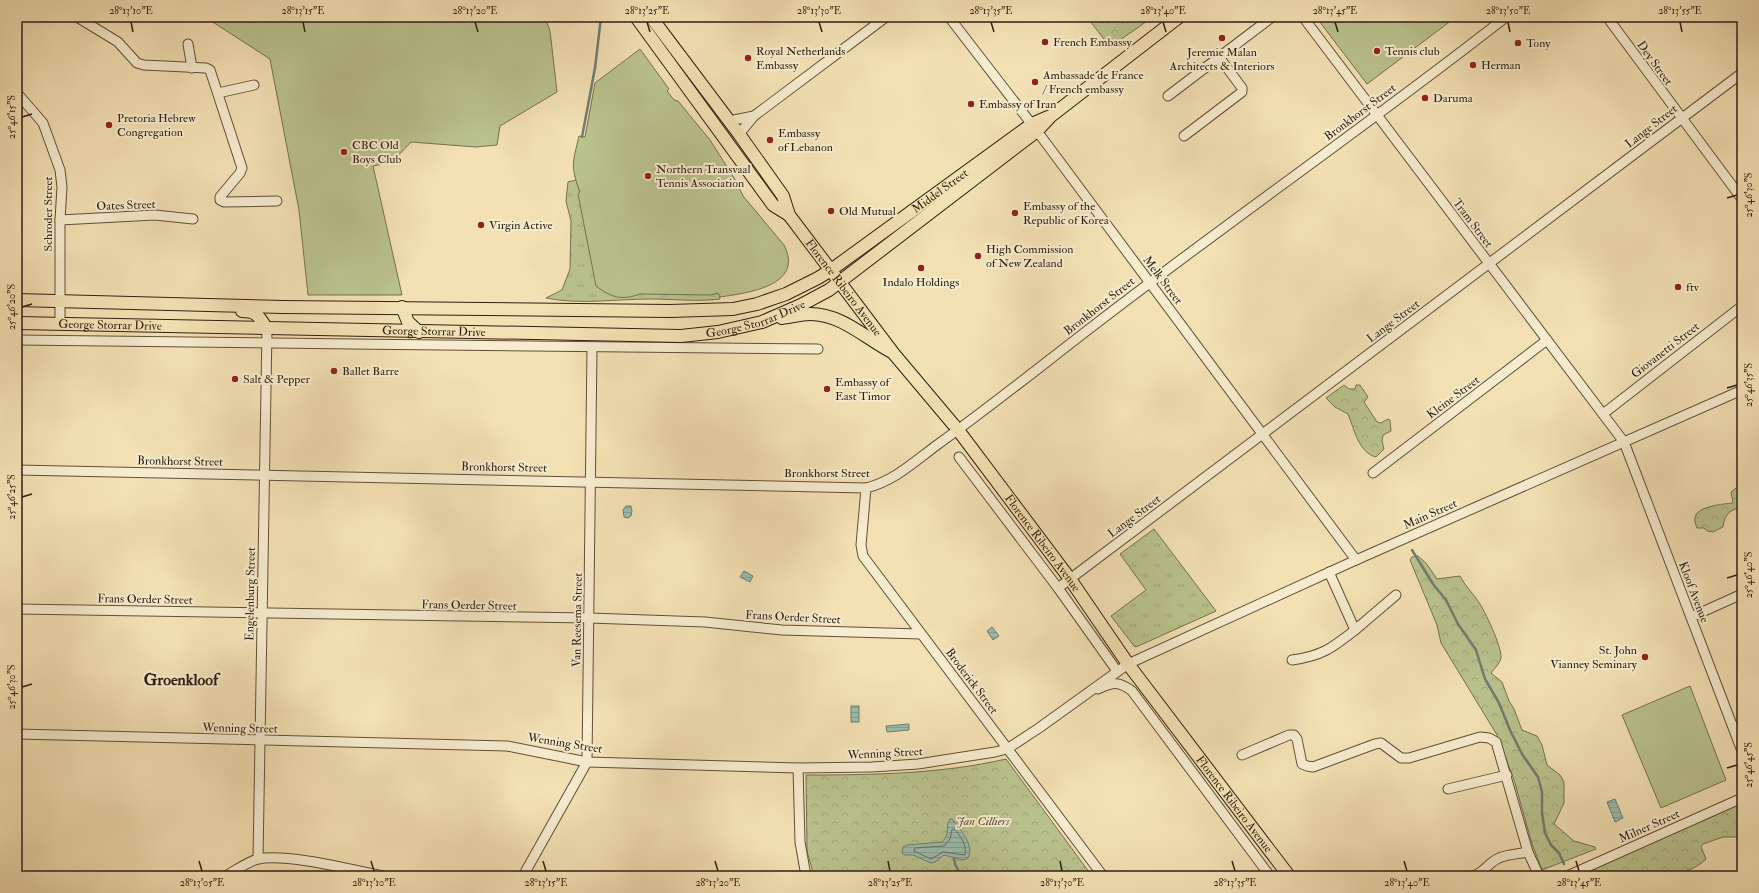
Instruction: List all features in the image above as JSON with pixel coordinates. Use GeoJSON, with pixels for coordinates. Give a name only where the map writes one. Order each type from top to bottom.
{"type":"FeatureCollection","features":[{"type":"Feature","properties":{"kind":"main road","name":"Florence Ribeiro Avenue"},"geometry":{"type":"LineString","coordinates":[[636,17],[773,205],[789,215]]}},
{"type":"Feature","properties":{"kind":"main road","name":"Florence Ribeiro Avenue"},"geometry":{"type":"LineString","coordinates":[[651,17],[739,134],[783,196],[789,215],[894,354],[958,430],[1070,580],[1128,664],[1289,876]]}},
{"type":"Feature","properties":{"kind":"main road","name":"Middel Street"},"geometry":{"type":"LineString","coordinates":[[831,270],[1051,116],[1179,17]]}},
{"type":"Feature","properties":{"kind":"main road"},"geometry":{"type":"LineString","coordinates":[[668,40],[668,48],[677,65],[675,72]]}},
{"type":"Feature","properties":{"kind":"main road","name":"Middel Street"},"geometry":{"type":"LineString","coordinates":[[840,282],[984,170],[1035,127]]}},
{"type":"Feature","properties":{"kind":"main road","name":"George Storrar Drive"},"geometry":{"type":"LineString","coordinates":[[17,300],[282,307],[670,311],[733,309],[756,304],[786,294],[831,270]]}},
{"type":"Feature","properties":{"kind":"main road","name":"George Storrar Drive"},"geometry":{"type":"LineString","coordinates":[[17,323],[681,336],[718,332],[762,322],[801,305],[840,282]]}},
{"type":"Feature","properties":{"kind":"main road"},"geometry":{"type":"LineString","coordinates":[[178,304],[195,311],[253,312],[257,314],[266,329]]}},
{"type":"Feature","properties":{"kind":"main road"},"geometry":{"type":"LineString","coordinates":[[266,329],[271,314],[282,307]]}},
{"type":"Feature","properties":{"kind":"main road"},"geometry":{"type":"LineString","coordinates":[[387,331],[397,323],[402,308]]}},
{"type":"Feature","properties":{"kind":"main road"},"geometry":{"type":"LineString","coordinates":[[402,308],[408,322],[419,332]]}},
{"type":"Feature","properties":{"kind":"main road"},"geometry":{"type":"LineString","coordinates":[[762,322],[808,314],[824,316],[847,324],[894,354]]}},
{"type":"Feature","properties":{"kind":"street"},"geometry":{"type":"LineString","coordinates":[[77,17],[122,45],[137,63],[144,65],[206,68],[210,70],[242,168],[240,173],[220,197],[220,200],[224,202],[277,201]]}},
{"type":"Feature","properties":{"kind":"street"},"geometry":{"type":"LineString","coordinates":[[739,134],[754,116],[886,17]]}},
{"type":"Feature","properties":{"kind":"street","name":"Melk Street"},"geometry":{"type":"LineString","coordinates":[[949,17],[1035,127],[1356,560]]}},
{"type":"Feature","properties":{"kind":"street"},"geometry":{"type":"LineString","coordinates":[[1168,96],[1272,17]]}},
{"type":"Feature","properties":{"kind":"street","name":"Tram Street"},"geometry":{"type":"LineString","coordinates":[[1303,17],[1376,116],[1624,442]]}},
{"type":"Feature","properties":{"kind":"street","name":"Bronkhorst Street"},"geometry":{"type":"LineString","coordinates":[[17,470],[866,488],[881,484],[893,478],[958,430],[1150,282],[1376,116],[1506,17]]}},
{"type":"Feature","properties":{"kind":"street","name":"Dey Street"},"geometry":{"type":"LineString","coordinates":[[1607,17],[1742,199]]}},
{"type":"Feature","properties":{"kind":"street"},"geometry":{"type":"LineString","coordinates":[[188,44],[192,68]]}},
{"type":"Feature","properties":{"kind":"street"},"geometry":{"type":"LineString","coordinates":[[1184,136],[1242,92],[1242,88],[1219,58]]}},
{"type":"Feature","properties":{"kind":"street","name":"Lange Street"},"geometry":{"type":"LineString","coordinates":[[1058,588],[1681,118],[1742,74]]}},
{"type":"Feature","properties":{"kind":"street"},"geometry":{"type":"LineString","coordinates":[[218,93],[254,85]]}},
{"type":"Feature","properties":{"kind":"street","name":"Schroder Street"},"geometry":{"type":"LineString","coordinates":[[17,93],[43,123],[58,161],[62,187],[60,220],[60,324]]}},
{"type":"Feature","properties":{"kind":"street"},"geometry":{"type":"LineString","coordinates":[[729,121],[754,116]]}},
{"type":"Feature","properties":{"kind":"street","name":"Oates Street"},"geometry":{"type":"LineString","coordinates":[[60,220],[155,215],[193,219]]}},
{"type":"Feature","properties":{"kind":"street","name":"Giovanetti Street"},"geometry":{"type":"LineString","coordinates":[[1602,414],[1742,306]]}},
{"type":"Feature","properties":{"kind":"street","name":"Engelenburg Street"},"geometry":{"type":"LineString","coordinates":[[258,859],[266,329]]}},
{"type":"Feature","properties":{"kind":"street","name":"George Storrar Drive"},"geometry":{"type":"LineString","coordinates":[[17,340],[818,350]]}},
{"type":"Feature","properties":{"kind":"street","name":"Kleine Street"},"geometry":{"type":"LineString","coordinates":[[1374,473],[1547,340]]}},
{"type":"Feature","properties":{"kind":"street","name":"Van Reesema Street"},"geometry":{"type":"LineString","coordinates":[[524,876],[587,762],[592,348]]}},
{"type":"Feature","properties":{"kind":"street","name":"Main Street"},"geometry":{"type":"LineString","coordinates":[[1128,664],[1329,572],[1742,390]]}},
{"type":"Feature","properties":{"kind":"street","name":"Kloof Avenue"},"geometry":{"type":"LineString","coordinates":[[1624,442],[1742,751]]}},
{"type":"Feature","properties":{"kind":"street"},"geometry":{"type":"LineString","coordinates":[[959,457],[1058,588],[1117,671]]}},
{"type":"Feature","properties":{"kind":"street","name":"Broderick Street"},"geometry":{"type":"LineString","coordinates":[[866,488],[862,551],[866,561],[1102,876]]}},
{"type":"Feature","properties":{"kind":"street"},"geometry":{"type":"LineString","coordinates":[[1329,572],[1355,630]]}},
{"type":"Feature","properties":{"kind":"street"},"geometry":{"type":"LineString","coordinates":[[1691,617],[1742,594]]}},
{"type":"Feature","properties":{"kind":"street"},"geometry":{"type":"LineString","coordinates":[[1292,660],[1312,657],[1330,650],[1396,595]]}},
{"type":"Feature","properties":{"kind":"street","name":"Frans Oerder Street"},"geometry":{"type":"LineString","coordinates":[[17,610],[589,618],[705,622],[782,630],[921,634]]}},
{"type":"Feature","properties":{"kind":"street","name":"Wenning Street"},"geometry":{"type":"LineString","coordinates":[[17,734],[507,746],[587,762],[798,768],[872,768],[918,764],[975,756],[1007,749],[1128,664]]}},
{"type":"Feature","properties":{"kind":"street"},"geometry":{"type":"LineString","coordinates":[[1084,695],[1113,683],[1124,685],[1132,691],[1270,876]]}},
{"type":"Feature","properties":{"kind":"street"},"geometry":{"type":"LineString","coordinates":[[1242,755],[1289,735],[1294,735],[1297,740],[1302,764],[1313,767],[1381,743],[1401,758],[1409,758],[1480,737],[1489,738],[1496,742],[1507,775],[1528,852],[1539,876]]}},
{"type":"Feature","properties":{"kind":"street"},"geometry":{"type":"LineString","coordinates":[[798,768],[800,842],[806,876]]}},
{"type":"Feature","properties":{"kind":"street"},"geometry":{"type":"LineString","coordinates":[[1448,789],[1507,775]]}},
{"type":"Feature","properties":{"kind":"street","name":"Milner Street"},"geometry":{"type":"LineString","coordinates":[[1567,876],[1742,798]]}},
{"type":"Feature","properties":{"kind":"street"},"geometry":{"type":"LineString","coordinates":[[1473,876],[1482,872],[1492,862],[1500,858],[1528,852]]}},
{"type":"Feature","properties":{"kind":"street"},"geometry":{"type":"LineString","coordinates":[[225,876],[258,859],[300,860],[383,876]]}},
{"type":"Feature","properties":{"kind":"green space","name":"CBC Old Boys Club"},"geometry":{"type":"Polygon","coordinates":[[[205,17],[545,17],[550,31],[557,92],[500,126],[497,145],[476,147],[411,142],[392,162],[373,166],[402,295],[308,295],[299,210],[270,59],[205,17]]]}},
{"type":"Feature","properties":{"kind":"green space"},"geometry":{"type":"Polygon","coordinates":[[[1087,17],[1153,17],[1110,47],[1087,17]]]}},
{"type":"Feature","properties":{"kind":"green space","name":"Tennis club"},"geometry":{"type":"Polygon","coordinates":[[[1316,17],[1456,17],[1367,84],[1316,17]]]}},
{"type":"Feature","properties":{"kind":"green space","name":"Northern Transvaal Tennis Association"},"geometry":{"type":"Polygon","coordinates":[[[640,49],[669,89],[667,91],[674,100],[678,101],[710,140],[736,181],[743,196],[784,245],[788,259],[787,270],[780,278],[770,285],[758,290],[720,297],[718,293],[710,295],[640,294],[627,297],[616,297],[596,286],[578,194],[580,192],[575,176],[574,158],[579,136],[585,137],[595,83],[640,49]]]}},
{"type":"Feature","properties":{"kind":"green space"},"geometry":{"type":"Polygon","coordinates":[[[576,180],[580,192],[641,291],[719,293],[720,299],[571,301],[546,298],[562,290],[570,269],[571,221],[566,201],[568,182],[576,180]]]}},
{"type":"Feature","properties":{"kind":"green space"},"geometry":{"type":"Polygon","coordinates":[[[1344,385],[1349,389],[1355,389],[1356,385],[1360,385],[1368,397],[1364,402],[1377,422],[1381,423],[1388,419],[1390,420],[1391,431],[1383,435],[1382,441],[1384,449],[1376,457],[1370,455],[1361,446],[1348,414],[1335,407],[1326,398],[1344,385]]]}},
{"type":"Feature","properties":{"kind":"green space"},"geometry":{"type":"Polygon","coordinates":[[[1742,480],[1742,508],[1734,509],[1728,513],[1723,527],[1713,532],[1707,531],[1704,528],[1697,528],[1695,518],[1697,514],[1705,508],[1711,506],[1733,503],[1731,492],[1740,485],[1742,480]]]}},
{"type":"Feature","properties":{"kind":"green space"},"geometry":{"type":"Polygon","coordinates":[[[1154,529],[1216,611],[1136,647],[1111,616],[1146,590],[1120,554],[1154,529]]]}},
{"type":"Feature","properties":{"kind":"green space"},"geometry":{"type":"Polygon","coordinates":[[[1418,556],[1426,563],[1437,579],[1460,576],[1481,606],[1489,621],[1501,653],[1501,658],[1498,664],[1491,673],[1502,682],[1522,730],[1537,736],[1542,745],[1547,765],[1560,775],[1564,782],[1564,803],[1554,824],[1574,841],[1595,847],[1596,849],[1542,870],[1532,844],[1514,780],[1497,735],[1441,643],[1437,625],[1410,560],[1412,557],[1418,556]]]}},
{"type":"Feature","properties":{"kind":"green space"},"geometry":{"type":"Polygon","coordinates":[[[1690,686],[1726,780],[1661,808],[1622,715],[1690,686]]]}},
{"type":"Feature","properties":{"kind":"green space","name":"Jan Cilliers"},"geometry":{"type":"Polygon","coordinates":[[[1006,759],[1092,876],[814,876],[807,851],[806,775],[856,775],[932,771],[1006,759]]]}},
{"type":"Feature","properties":{"kind":"green space"},"geometry":{"type":"Polygon","coordinates":[[[1737,805],[1742,807],[1742,837],[1723,837],[1703,844],[1701,847],[1706,859],[1694,868],[1682,872],[1655,871],[1649,876],[1579,876],[1583,873],[1737,805]]]}},
{"type":"Feature","properties":{"kind":"water"},"geometry":{"type":"Polygon","coordinates":[[[626,506],[631,506],[632,511],[631,516],[628,518],[624,517],[623,510],[626,506]]]}},
{"type":"Feature","properties":{"kind":"water"},"geometry":{"type":"Polygon","coordinates":[[[744,571],[753,576],[750,582],[740,577],[744,571]]]}},
{"type":"Feature","properties":{"kind":"water"},"geometry":{"type":"Polygon","coordinates":[[[992,627],[999,636],[993,640],[987,631],[992,627]]]}},
{"type":"Feature","properties":{"kind":"water"},"geometry":{"type":"Polygon","coordinates":[[[851,706],[859,706],[859,722],[851,722],[851,706]]]}},
{"type":"Feature","properties":{"kind":"water"},"geometry":{"type":"Polygon","coordinates":[[[909,724],[909,730],[887,732],[886,726],[909,724]]]}},
{"type":"Feature","properties":{"kind":"water"},"geometry":{"type":"Polygon","coordinates":[[[1615,799],[1623,818],[1615,822],[1607,802],[1615,799]]]}},
{"type":"Feature","properties":{"kind":"water"},"geometry":{"type":"Polygon","coordinates":[[[950,819],[952,819],[966,837],[970,848],[968,858],[963,860],[944,855],[935,862],[931,863],[913,855],[905,855],[902,853],[903,847],[907,845],[942,842],[946,837],[950,819]]]}},
{"type":"Feature","properties":{"kind":"waterway"},"geometry":{"type":"LineString","coordinates":[[582,137],[595,68],[601,17]]}},
{"type":"Feature","properties":{"kind":"waterway"},"geometry":{"type":"LineString","coordinates":[[1412,550],[1433,584],[1446,600],[1458,624],[1476,650],[1485,679],[1499,703],[1522,754],[1538,777],[1542,792],[1542,813],[1545,833],[1551,845],[1559,853],[1564,864]]}},
{"type":"Feature","properties":{"kind":"waterway"},"geometry":{"type":"LineString","coordinates":[[954,858],[955,864],[961,876]]}},
{"type":"Feature","properties":{"kind":"place","name":"Jeremie Malan Architects & Interiors"},"geometry":{"type":"Point","coordinates":[1222,38]}},
{"type":"Feature","properties":{"kind":"place","name":"French Embassy"},"geometry":{"type":"Point","coordinates":[1045,42]}},
{"type":"Feature","properties":{"kind":"place","name":"Tony"},"geometry":{"type":"Point","coordinates":[1518,43]}},
{"type":"Feature","properties":{"kind":"place","name":"Tennis club"},"geometry":{"type":"Point","coordinates":[1377,51]}},
{"type":"Feature","properties":{"kind":"place","name":"Royal Netherlands Embassy"},"geometry":{"type":"Point","coordinates":[748,58]}},
{"type":"Feature","properties":{"kind":"place","name":"Herman"},"geometry":{"type":"Point","coordinates":[1473,65]}},
{"type":"Feature","properties":{"kind":"place","name":"Ambassade de France / French embassy"},"geometry":{"type":"Point","coordinates":[1035,82]}},
{"type":"Feature","properties":{"kind":"place","name":"Daruma"},"geometry":{"type":"Point","coordinates":[1425,98]}},
{"type":"Feature","properties":{"kind":"place","name":"Embassy of Iran"},"geometry":{"type":"Point","coordinates":[971,104]}},
{"type":"Feature","properties":{"kind":"place","name":"Pretoria Hebrew Congregation"},"geometry":{"type":"Point","coordinates":[109,125]}},
{"type":"Feature","properties":{"kind":"place","name":"Embassy of Lebanon"},"geometry":{"type":"Point","coordinates":[770,140]}},
{"type":"Feature","properties":{"kind":"place","name":"CBC Old Boys Club"},"geometry":{"type":"Point","coordinates":[344,152]}},
{"type":"Feature","properties":{"kind":"place","name":"Northern Transvaal Tennis Association"},"geometry":{"type":"Point","coordinates":[648,176]}},
{"type":"Feature","properties":{"kind":"place","name":"Old Mutual"},"geometry":{"type":"Point","coordinates":[831,211]}},
{"type":"Feature","properties":{"kind":"place","name":"Embassy of the Republic of Korea"},"geometry":{"type":"Point","coordinates":[1015,213]}},
{"type":"Feature","properties":{"kind":"place","name":"Virgin Active"},"geometry":{"type":"Point","coordinates":[481,225]}},
{"type":"Feature","properties":{"kind":"place","name":"High Commission of New Zealand"},"geometry":{"type":"Point","coordinates":[978,256]}},
{"type":"Feature","properties":{"kind":"place","name":"Indalo Holdings"},"geometry":{"type":"Point","coordinates":[921,268]}},
{"type":"Feature","properties":{"kind":"place","name":"ftv"},"geometry":{"type":"Point","coordinates":[1678,287]}},
{"type":"Feature","properties":{"kind":"place","name":"Ballet Barre"},"geometry":{"type":"Point","coordinates":[334,371]}},
{"type":"Feature","properties":{"kind":"place","name":"Salt & Pepper"},"geometry":{"type":"Point","coordinates":[235,379]}},
{"type":"Feature","properties":{"kind":"place","name":"Embassy of East Timor"},"geometry":{"type":"Point","coordinates":[827,389]}},
{"type":"Feature","properties":{"kind":"place","name":"St. John Vianney Seminary"},"geometry":{"type":"Point","coordinates":[1645,657]}},
{"type":"Feature","properties":{"kind":"district","name":"Groenkloof"},"geometry":{"type":"Point","coordinates":[181,679]}}]}
